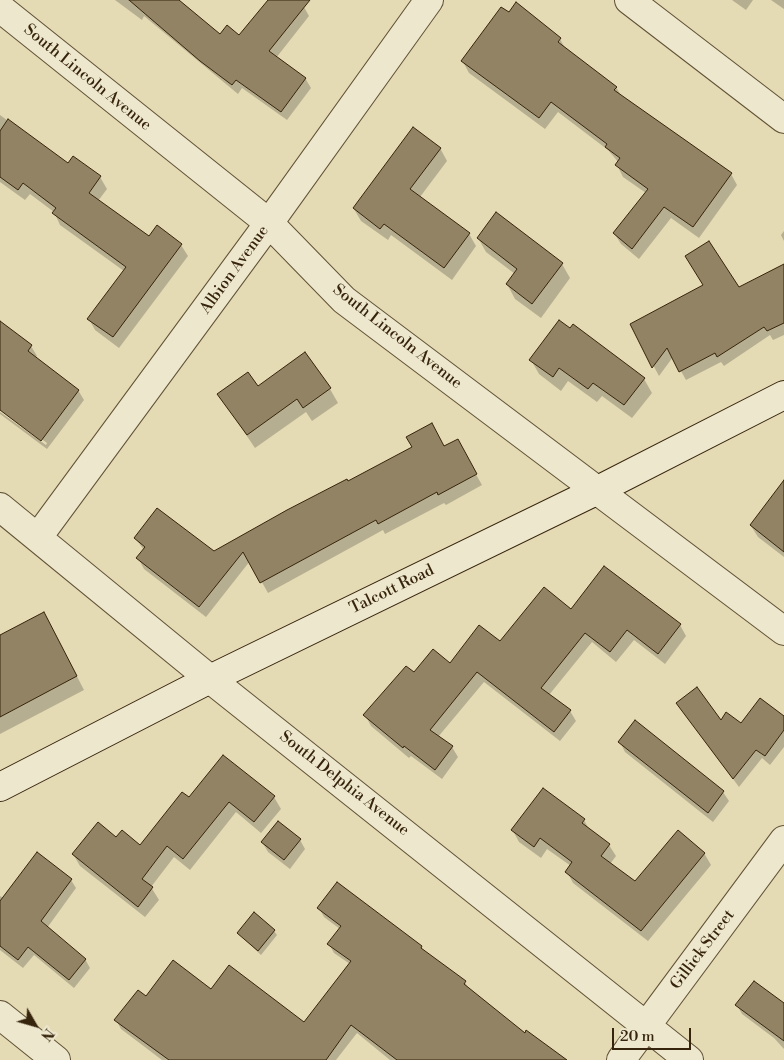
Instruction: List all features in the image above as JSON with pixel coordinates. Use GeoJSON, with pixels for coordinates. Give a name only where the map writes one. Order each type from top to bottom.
{"type":"FeatureCollection","features":[{"type":"Feature","properties":{"kind":"street","name":"Albion Avenue"},"geometry":{"type":"LineString","coordinates":[[38,538],[269,223],[429,0]]}},
{"type":"Feature","properties":{"kind":"street"},"geometry":{"type":"LineString","coordinates":[[629,0],[784,119]]}},
{"type":"Feature","properties":{"kind":"street","name":"South Lincoln Avenue"},"geometry":{"type":"LineString","coordinates":[[0,8],[269,223],[344,300],[784,630]]}},
{"type":"Feature","properties":{"kind":"street","name":"Talcott Road"},"geometry":{"type":"LineString","coordinates":[[0,787],[210,679],[598,490],[784,395]]}},
{"type":"Feature","properties":{"kind":"street","name":"South Delphia Avenue"},"geometry":{"type":"LineString","coordinates":[[0,507],[210,679],[397,825],[689,1060]]}},
{"type":"Feature","properties":{"kind":"street","name":"Gillick Street"},"geometry":{"type":"LineString","coordinates":[[621,1060],[784,840]]}},
{"type":"Feature","properties":{"kind":"street"},"geometry":{"type":"LineString","coordinates":[[0,1015],[56,1060]]}},
{"type":"Feature","properties":{"kind":"building"},"geometry":{"type":"Polygon","coordinates":[[[129,0],[179,0],[220,34],[227,25],[239,35],[268,0],[310,0],[269,51],[306,78],[281,112],[236,80],[232,85],[200,61],[129,0]]]}},
{"type":"Feature","properties":{"kind":"building"},"geometry":{"type":"Polygon","coordinates":[[[516,2],[561,38],[558,42],[617,87],[614,90],[732,173],[693,227],[664,207],[632,249],[613,233],[648,189],[615,165],[620,158],[605,147],[607,144],[551,102],[539,118],[461,61],[501,7],[509,12],[516,2]]]}},
{"type":"Feature","properties":{"kind":"building"},"geometry":{"type":"Polygon","coordinates":[[[8,119],[68,163],[73,156],[101,176],[89,193],[149,236],[157,225],[182,244],[113,337],[87,319],[126,267],[52,213],[56,208],[23,183],[18,190],[0,177],[0,131],[8,119]]]}},
{"type":"Feature","properties":{"kind":"building"},"geometry":{"type":"Polygon","coordinates":[[[413,127],[441,148],[410,189],[470,233],[444,268],[384,224],[380,229],[353,208],[413,127]]]}},
{"type":"Feature","properties":{"kind":"building"},"geometry":{"type":"Polygon","coordinates":[[[496,212],[563,263],[532,304],[506,284],[517,269],[477,238],[496,212]]]}},
{"type":"Feature","properties":{"kind":"building"},"geometry":{"type":"Polygon","coordinates":[[[709,241],[739,287],[784,264],[784,323],[767,331],[764,327],[717,357],[715,353],[679,372],[667,348],[652,368],[630,324],[703,285],[685,256],[709,241]]]}},
{"type":"Feature","properties":{"kind":"building"},"geometry":{"type":"Polygon","coordinates":[[[559,320],[570,328],[573,324],[645,378],[624,405],[593,383],[588,389],[559,368],[553,377],[529,360],[559,320]]]}},
{"type":"Feature","properties":{"kind":"building"},"geometry":{"type":"Polygon","coordinates":[[[0,321],[32,345],[28,351],[79,390],[41,441],[0,410],[0,321]]]}},
{"type":"Feature","properties":{"kind":"building"},"geometry":{"type":"Polygon","coordinates":[[[305,352],[331,388],[303,408],[297,399],[247,435],[217,394],[248,372],[258,386],[305,352]]]}},
{"type":"Feature","properties":{"kind":"building"},"geometry":{"type":"Polygon","coordinates":[[[432,423],[444,446],[458,439],[477,474],[438,495],[437,492],[378,524],[376,520],[260,583],[243,552],[199,607],[136,558],[145,547],[134,538],[157,508],[214,551],[287,510],[347,479],[348,481],[412,447],[406,437],[432,423]]]}},
{"type":"Feature","properties":{"kind":"building"},"geometry":{"type":"Polygon","coordinates":[[[784,480],[784,552],[750,525],[784,480]]]}},
{"type":"Feature","properties":{"kind":"building"},"geometry":{"type":"Polygon","coordinates":[[[604,566],[681,624],[658,654],[627,630],[610,652],[585,633],[541,688],[571,710],[554,732],[477,672],[430,730],[453,746],[435,770],[404,746],[403,748],[363,715],[406,666],[414,672],[433,649],[450,663],[479,625],[500,641],[544,587],[571,609],[604,566]]]}},
{"type":"Feature","properties":{"kind":"building"},"geometry":{"type":"Polygon","coordinates":[[[44,612],[77,676],[0,717],[0,635],[44,612]]]}},
{"type":"Feature","properties":{"kind":"building"},"geometry":{"type":"Polygon","coordinates":[[[697,687],[721,720],[726,712],[741,723],[760,698],[784,716],[784,730],[765,756],[756,750],[733,779],[676,703],[697,687]]]}},
{"type":"Feature","properties":{"kind":"building"},"geometry":{"type":"Polygon","coordinates":[[[635,720],[724,791],[708,813],[618,742],[635,720]]]}},
{"type":"Feature","properties":{"kind":"building"},"geometry":{"type":"Polygon","coordinates":[[[223,755],[275,796],[254,822],[229,802],[183,859],[167,846],[142,879],[153,887],[138,907],[72,854],[98,822],[116,837],[122,830],[140,845],[182,792],[189,797],[223,755]]]}},
{"type":"Feature","properties":{"kind":"building"},"geometry":{"type":"Polygon","coordinates":[[[543,788],[585,819],[582,823],[610,844],[601,856],[635,881],[678,830],[705,853],[641,931],[565,872],[572,862],[540,838],[534,847],[511,830],[543,788]]]}},
{"type":"Feature","properties":{"kind":"building"},"geometry":{"type":"Polygon","coordinates":[[[278,821],[301,839],[284,860],[261,842],[278,821]]]}},
{"type":"Feature","properties":{"kind":"building"},"geometry":{"type":"Polygon","coordinates":[[[37,852],[72,879],[41,921],[86,959],[69,980],[28,947],[18,960],[0,946],[0,901],[37,852]]]}},
{"type":"Feature","properties":{"kind":"building"},"geometry":{"type":"Polygon","coordinates":[[[337,882],[466,981],[464,984],[525,1033],[526,1030],[567,1060],[397,1060],[351,1025],[326,1060],[169,1060],[114,1020],[138,990],[146,996],[173,960],[211,989],[229,965],[304,1022],[351,961],[327,944],[341,926],[317,908],[337,882]]]}},
{"type":"Feature","properties":{"kind":"building"},"geometry":{"type":"Polygon","coordinates":[[[254,912],[275,930],[258,951],[237,933],[254,912]]]}},
{"type":"Feature","properties":{"kind":"building"},"geometry":{"type":"Polygon","coordinates":[[[754,981],[784,1003],[784,1041],[735,1005],[754,981]]]}}]}
